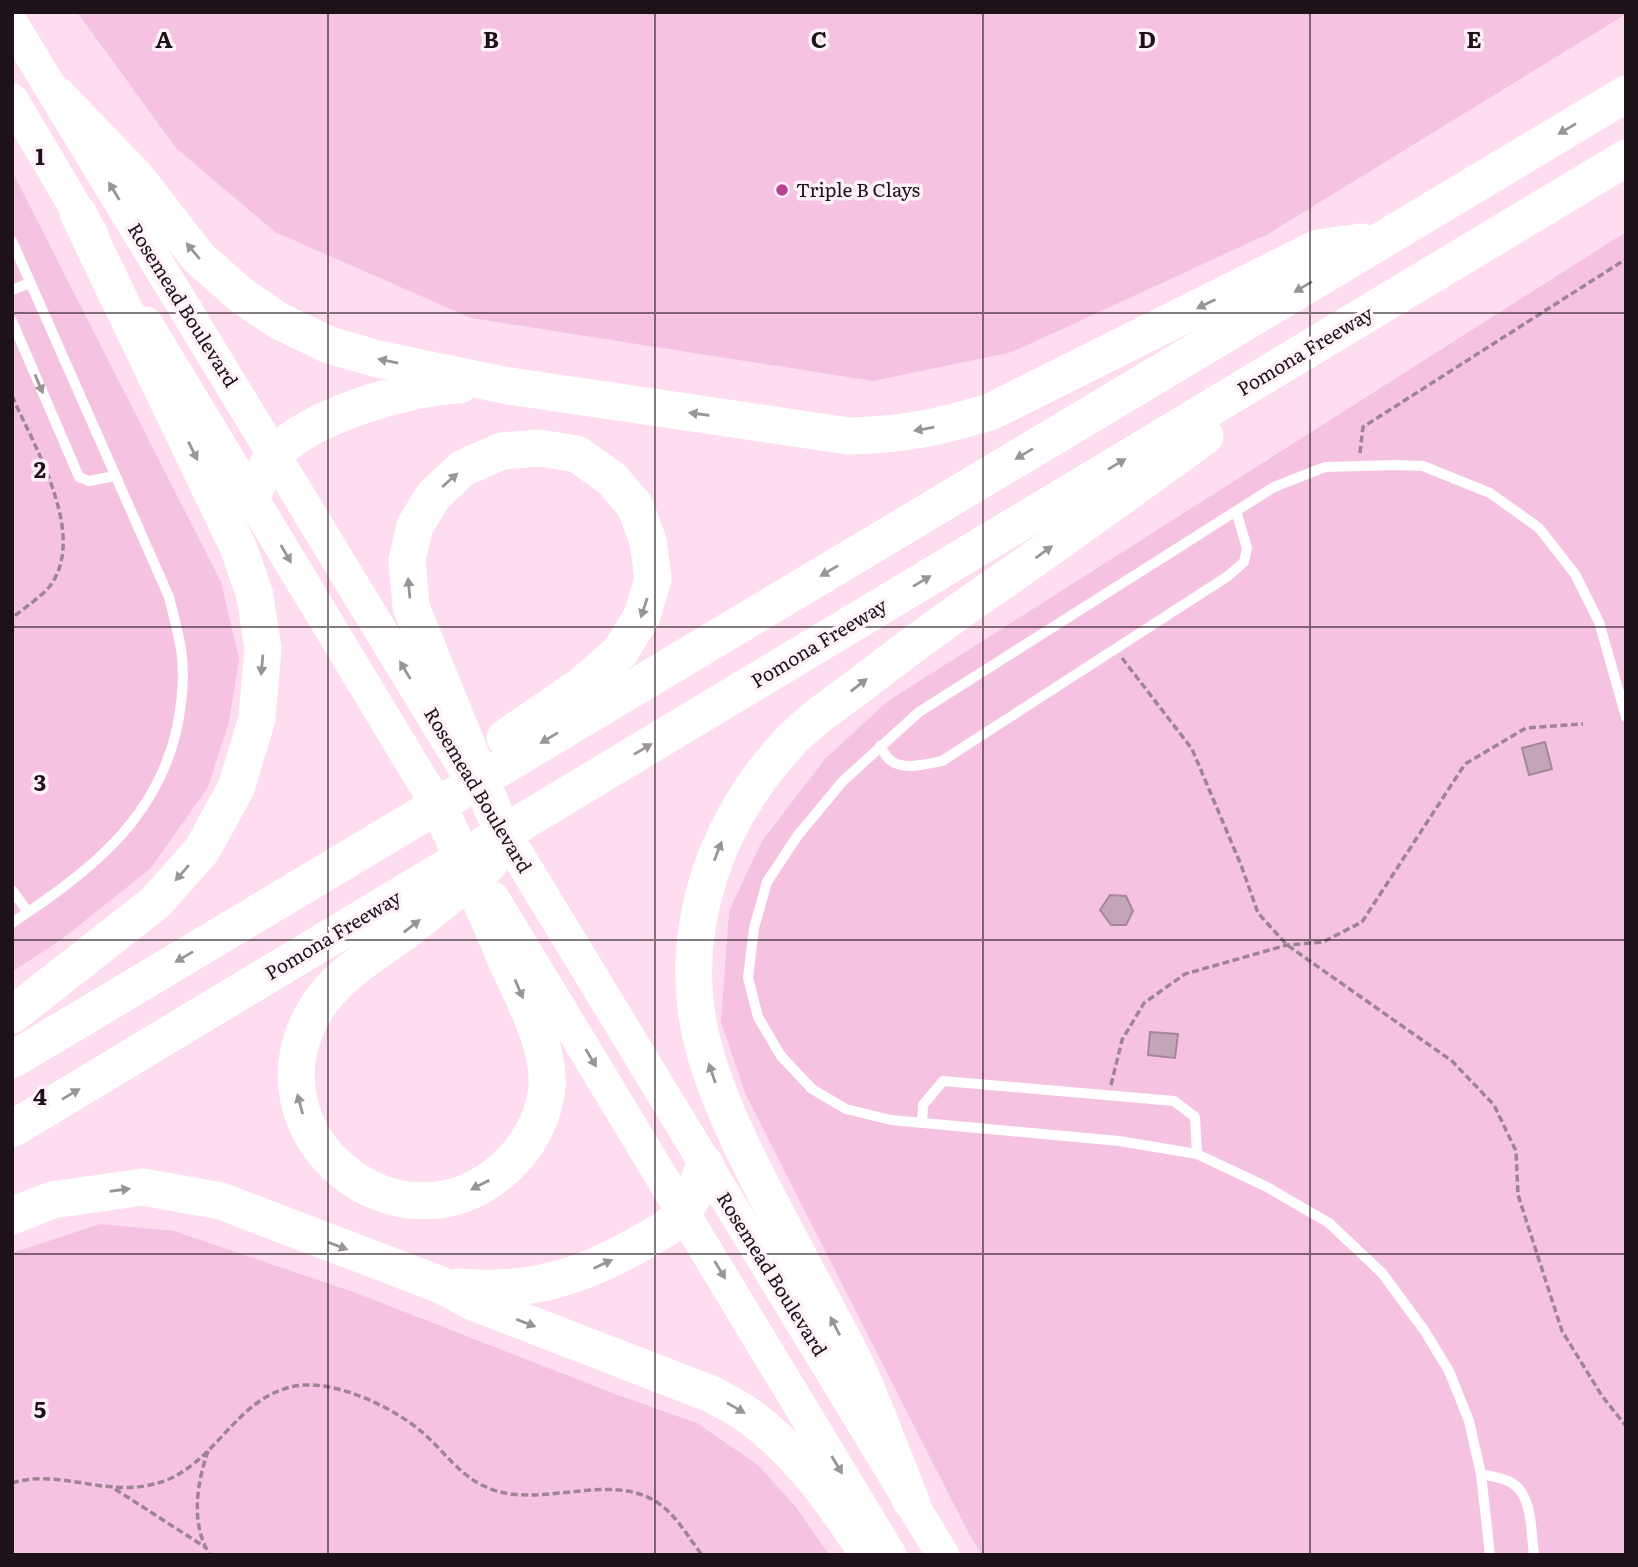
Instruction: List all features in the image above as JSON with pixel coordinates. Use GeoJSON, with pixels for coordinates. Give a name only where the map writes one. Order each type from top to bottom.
{"type":"FeatureCollection","features":[{"type":"Feature","properties":{"kind":"highway"},"geometry":{"type":"LineString","coordinates":[[12,1060],[1626,94]]}},
{"type":"Feature","properties":{"kind":"highway"},"geometry":{"type":"LineString","coordinates":[[58,96],[136,177],[198,257],[242,296],[279,321],[328,345],[378,359],[503,384],[849,436],[905,433],[941,427],[990,412],[1318,248],[1383,239]]}},
{"type":"Feature","properties":{"kind":"highway","name":"Pomona Freeway"},"geometry":{"type":"LineString","coordinates":[[12,1129],[1626,158]]}},
{"type":"Feature","properties":{"kind":"highway"},"geometry":{"type":"LineString","coordinates":[[12,1015],[156,902],[202,850],[236,788],[257,719],[262,663],[263,649],[255,597],[239,549],[78,213]]}},
{"type":"Feature","properties":{"kind":"highway"},"geometry":{"type":"LineString","coordinates":[[911,1501],[862,1379],[739,1136],[705,1051],[695,1004],[694,962],[698,916],[709,873],[723,836],[769,767],[805,727],[931,630],[1418,283]]}},
{"type":"Feature","properties":{"kind":"highway"},"geometry":{"type":"LineString","coordinates":[[252,495],[275,454],[299,435],[333,418],[387,397],[434,386],[503,384]]}},
{"type":"Feature","properties":{"kind":"highway"},"geometry":{"type":"LineString","coordinates":[[242,921],[582,685],[620,652],[642,617],[653,579],[648,541],[635,506],[612,479],[577,454],[539,448],[502,451],[463,468],[434,495],[415,526],[407,560],[411,607],[449,724],[501,829]]}},
{"type":"Feature","properties":{"kind":"highway"},"geometry":{"type":"LineString","coordinates":[[443,815],[498,921],[546,1061],[547,1094],[537,1125],[518,1156],[494,1178],[466,1192],[433,1200],[402,1199],[379,1193],[355,1181],[332,1163],[314,1140],[300,1109],[295,1083],[304,1032],[316,1007],[358,965],[405,931],[604,772]]}},
{"type":"Feature","properties":{"kind":"highway"},"geometry":{"type":"LineString","coordinates":[[441,1285],[478,1289],[519,1288],[571,1277],[610,1261],[668,1227],[684,1211],[705,1164]]}},
{"type":"Feature","properties":{"kind":"highway"},"geometry":{"type":"LineString","coordinates":[[12,1216],[52,1200],[143,1187],[221,1201],[441,1285],[473,1302],[711,1394],[747,1414],[775,1436],[805,1466],[869,1555]]}},
{"type":"Feature","properties":{"kind":"main road","name":"Rosemead Boulevard"},"geometry":{"type":"LineString","coordinates":[[12,24],[275,454],[449,724]]}},
{"type":"Feature","properties":{"kind":"main road"},"geometry":{"type":"LineString","coordinates":[[12,100],[443,815]]}},
{"type":"Feature","properties":{"kind":"main road","name":"Rosemead Boulevard"},"geometry":{"type":"LineString","coordinates":[[501,829],[943,1555]]}},
{"type":"Feature","properties":{"kind":"main road"},"geometry":{"type":"LineString","coordinates":[[498,921],[684,1211],[890,1555]]}},
{"type":"Feature","properties":{"kind":"lane"},"geometry":{"type":"LineString","coordinates":[[12,241],[169,597],[182,650],[182,703],[172,747],[158,785],[129,828],[98,861],[12,923]]}},
{"type":"Feature","properties":{"kind":"lane"},"geometry":{"type":"LineString","coordinates":[[12,290],[30,284]]}},
{"type":"Feature","properties":{"kind":"lane"},"geometry":{"type":"LineString","coordinates":[[12,321],[79,477],[89,481],[114,476]]}},
{"type":"Feature","properties":{"kind":"lane"},"geometry":{"type":"LineString","coordinates":[[1490,1555],[1480,1474],[1469,1421],[1449,1371],[1424,1330],[1382,1273],[1329,1223],[1267,1187],[1197,1154],[1119,1141],[891,1120],[846,1110],[812,1089],[781,1056],[758,1017],[748,978],[754,928],[767,882],[799,835],[843,780],[919,712],[1274,487],[1325,467],[1423,466],[1490,493],[1539,528],[1575,574],[1599,622],[1626,717]]}},
{"type":"Feature","properties":{"kind":"lane"},"geometry":{"type":"LineString","coordinates":[[880,746],[890,760],[901,765],[942,761],[1228,576],[1244,562],[1247,548],[1236,511]]}},
{"type":"Feature","properties":{"kind":"lane"},"geometry":{"type":"LineString","coordinates":[[12,890],[28,912]]}},
{"type":"Feature","properties":{"kind":"lane"},"geometry":{"type":"LineString","coordinates":[[922,1123],[922,1105],[943,1081],[1174,1101],[1195,1117],[1197,1154]]}},
{"type":"Feature","properties":{"kind":"lane"},"geometry":{"type":"LineString","coordinates":[[1480,1474],[1512,1483],[1523,1494],[1530,1515],[1534,1555]]}},
{"type":"Feature","properties":{"kind":"path"},"geometry":{"type":"LineString","coordinates":[[1359,466],[1363,427],[1626,260]]}},
{"type":"Feature","properties":{"kind":"path"},"geometry":{"type":"LineString","coordinates":[[12,397],[57,501],[64,530],[62,561],[49,586],[12,618]]}},
{"type":"Feature","properties":{"kind":"path"},"geometry":{"type":"LineString","coordinates":[[1115,649],[1192,749],[1258,913],[1287,945],[1452,1061],[1494,1105],[1516,1150],[1518,1195],[1562,1331],[1602,1396],[1626,1426]]}},
{"type":"Feature","properties":{"kind":"path"},"geometry":{"type":"LineString","coordinates":[[1108,1096],[1122,1040],[1144,1003],[1185,974],[1287,945],[1324,942],[1362,922],[1465,764],[1526,728],[1583,724]]}},
{"type":"Feature","properties":{"kind":"path"},"geometry":{"type":"LineString","coordinates":[[12,1483],[50,1479],[115,1489],[153,1485],[173,1478],[192,1465],[243,1414],[275,1393],[296,1386],[329,1388],[369,1398],[397,1413],[421,1431],[467,1475],[485,1487],[522,1496],[620,1491],[655,1501],[673,1515],[702,1555]]}},
{"type":"Feature","properties":{"kind":"path"},"geometry":{"type":"LineString","coordinates":[[209,1449],[200,1476],[197,1506],[205,1546],[210,1555]]}},
{"type":"Feature","properties":{"kind":"path"},"geometry":{"type":"LineString","coordinates":[[115,1489],[205,1546]]}},
{"type":"Feature","properties":{"kind":"shaded area","name":"Triple B Clays"},"geometry":{"type":"Polygon","coordinates":[[[77,12],[1626,14],[1268,234],[1012,352],[873,381],[471,318],[275,232],[176,148],[77,12]]]}},
{"type":"Feature","properties":{"kind":"shaded area"},"geometry":{"type":"Polygon","coordinates":[[[12,171],[221,582],[239,659],[229,722],[208,787],[151,868],[62,939],[12,972],[12,171]]]}},
{"type":"Feature","properties":{"kind":"shaded area"},"geometry":{"type":"Polygon","coordinates":[[[1626,232],[1626,1555],[982,1555],[746,1095],[721,1022],[729,911],[762,841],[825,759],[888,701],[1626,232]]]}},
{"type":"Feature","properties":{"kind":"shaded area"},"geometry":{"type":"Polygon","coordinates":[[[100,1224],[174,1231],[356,1293],[615,1394],[697,1423],[758,1465],[796,1507],[829,1555],[12,1555],[12,1253],[100,1224]]]}},
{"type":"Feature","properties":{"kind":"building"},"geometry":{"type":"Polygon","coordinates":[[[1545,742],[1552,769],[1529,775],[1522,748],[1545,742]]]}},
{"type":"Feature","properties":{"kind":"building"},"geometry":{"type":"Polygon","coordinates":[[[1110,895],[1126,896],[1133,911],[1126,925],[1111,925],[1100,910],[1110,895]]]}},
{"type":"Feature","properties":{"kind":"building"},"geometry":{"type":"Polygon","coordinates":[[[1150,1032],[1178,1034],[1175,1058],[1148,1055],[1150,1032]]]}},
{"type":"Feature","properties":{"kind":"place","name":"Triple B Clays"},"geometry":{"type":"Point","coordinates":[782,190]}}]}
